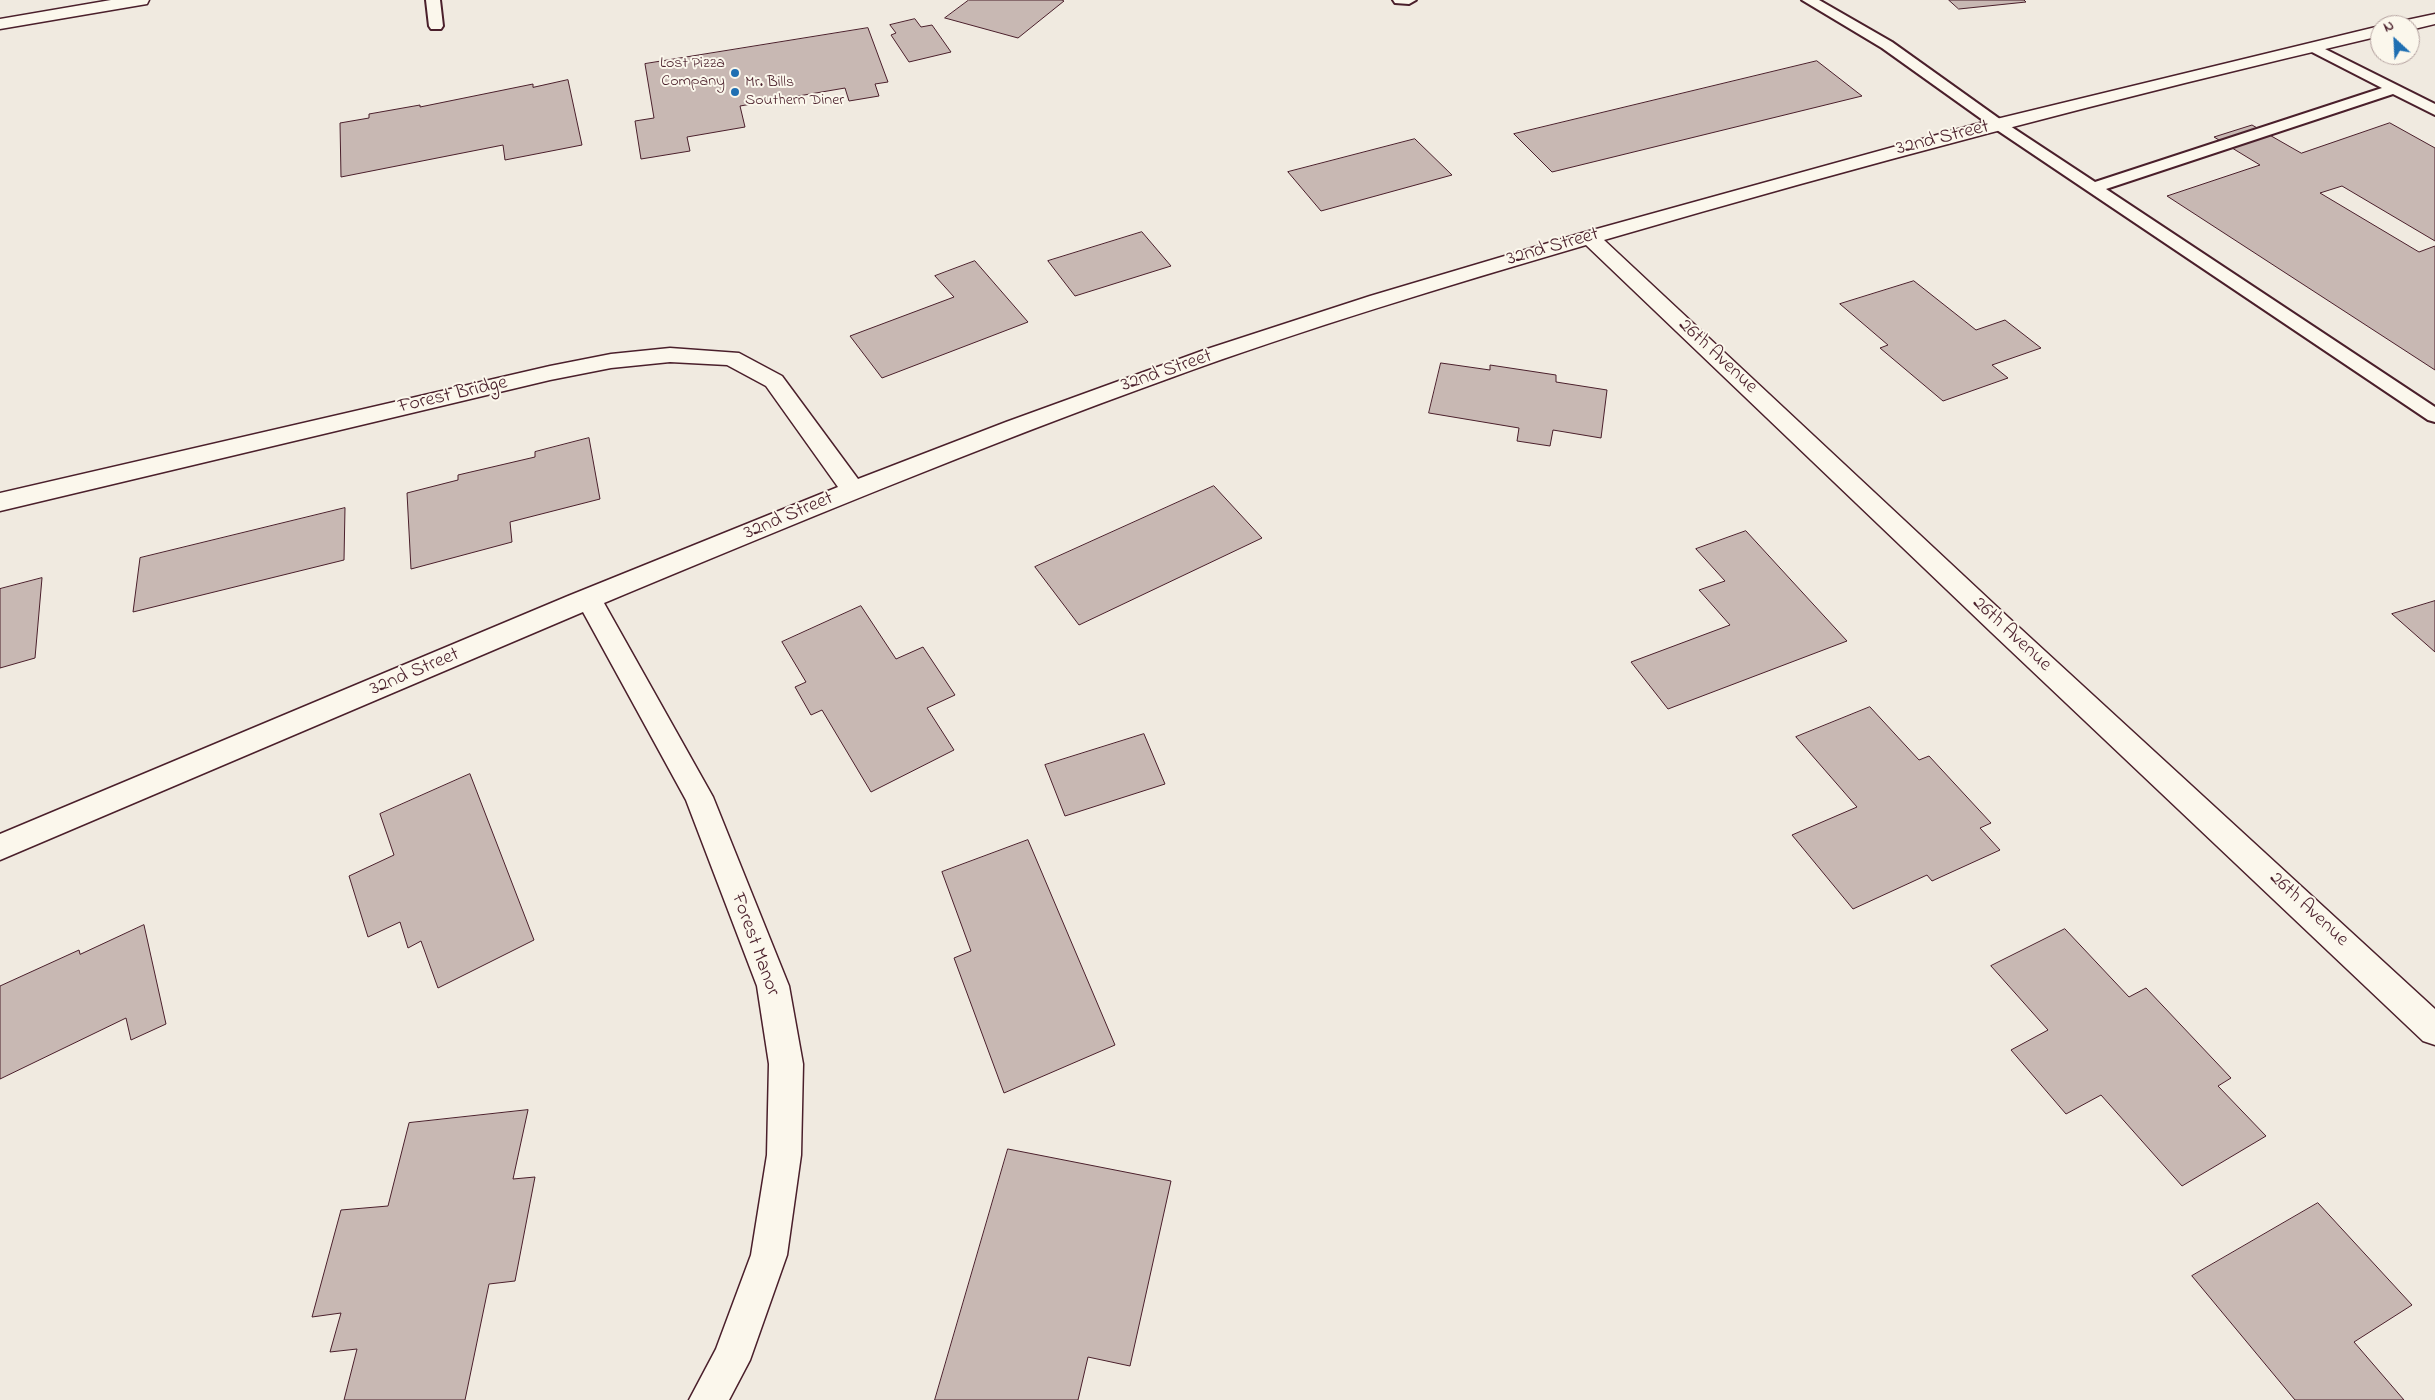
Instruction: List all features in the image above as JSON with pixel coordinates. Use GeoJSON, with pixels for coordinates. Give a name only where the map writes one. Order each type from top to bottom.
{"type":"FeatureCollection","features":[{"type":"Feature","properties":{"kind":"main road"},"geometry":{"type":"LineString","coordinates":[[0,24],[141,0]]}},
{"type":"Feature","properties":{"kind":"main road"},"geometry":{"type":"LineString","coordinates":[[2420,22],[2435,19]]}},
{"type":"Feature","properties":{"kind":"main road","name":"32nd Street"},"geometry":{"type":"LineString","coordinates":[[0,848],[853,490],[1167,371],[1416,288],[1744,191],[1999,125],[2370,33]]}},
{"type":"Feature","properties":{"kind":"main road","name":"26th Avenue"},"geometry":{"type":"LineString","coordinates":[[1589,237],[2000,626],[2435,1030]]}},
{"type":"Feature","properties":{"kind":"main road","name":"Forest Bridge"},"geometry":{"type":"LineString","coordinates":[[0,502],[550,373],[611,362],[670,355],[731,358],[774,381],[853,490]]}},
{"type":"Feature","properties":{"kind":"main road","name":"Forest Manor"},"geometry":{"type":"LineString","coordinates":[[589,600],[698,797],[772,986],[786,1064],[784,1155],[769,1255],[730,1360],[708,1400]]}},
{"type":"Feature","properties":{"kind":"lane"},"geometry":{"type":"LineString","coordinates":[[433,0],[436,26]]}},
{"type":"Feature","properties":{"kind":"lane"},"geometry":{"type":"LineString","coordinates":[[1400,0],[1409,0]]}},
{"type":"Feature","properties":{"kind":"lane"},"geometry":{"type":"LineString","coordinates":[[1810,0],[1887,45],[1999,125],[2435,416]]}},
{"type":"Feature","properties":{"kind":"lane"},"geometry":{"type":"LineString","coordinates":[[2313,47],[2435,110]]}},
{"type":"Feature","properties":{"kind":"lane"},"geometry":{"type":"LineString","coordinates":[[2094,188],[2395,89]]}},
{"type":"Feature","properties":{"kind":"building"},"geometry":{"type":"Polygon","coordinates":[[[969,0],[1064,1],[1018,38],[945,18],[969,0]]]}},
{"type":"Feature","properties":{"kind":"building"},"geometry":{"type":"Polygon","coordinates":[[[1949,0],[2024,0],[2026,2],[1959,9],[1949,0]]]}},
{"type":"Feature","properties":{"kind":"building"},"geometry":{"type":"Polygon","coordinates":[[[915,19],[921,27],[932,25],[951,52],[909,62],[891,35],[896,33],[890,25],[915,19]]]}},
{"type":"Feature","properties":{"kind":"building","name":"Mr. Bills Southern Diner"},"geometry":{"type":"Polygon","coordinates":[[[868,28],[888,82],[875,84],[879,96],[849,101],[845,88],[740,106],[745,127],[687,137],[690,151],[641,159],[635,121],[654,118],[645,64],[868,28]]]}},
{"type":"Feature","properties":{"kind":"building"},"geometry":{"type":"Polygon","coordinates":[[[1817,61],[1862,96],[1552,172],[1514,134],[1817,61]]]}},
{"type":"Feature","properties":{"kind":"building"},"geometry":{"type":"Polygon","coordinates":[[[568,80],[582,145],[505,160],[503,145],[341,177],[340,123],[369,118],[369,114],[420,105],[420,107],[533,84],[533,87],[568,80]]]}},
{"type":"Feature","properties":{"kind":"building"},"geometry":{"type":"Polygon","coordinates":[[[2390,123],[2435,148],[2435,241],[2342,186],[2320,193],[2419,252],[2435,246],[2435,370],[2167,196],[2260,165],[2214,137],[2252,125],[2301,153],[2390,123]]]}},
{"type":"Feature","properties":{"kind":"building"},"geometry":{"type":"Polygon","coordinates":[[[1415,139],[1452,175],[1321,211],[1288,172],[1415,139]]]}},
{"type":"Feature","properties":{"kind":"building"},"geometry":{"type":"Polygon","coordinates":[[[1142,232],[1171,266],[1075,296],[1048,261],[1142,232]]]}},
{"type":"Feature","properties":{"kind":"building"},"geometry":{"type":"Polygon","coordinates":[[[975,261],[1028,322],[882,378],[850,336],[954,297],[935,276],[975,261]]]}},
{"type":"Feature","properties":{"kind":"building"},"geometry":{"type":"Polygon","coordinates":[[[1914,281],[1976,330],[2005,320],[2041,348],[1992,365],[2008,378],[1943,401],[1880,348],[1888,345],[1840,304],[1914,281]]]}},
{"type":"Feature","properties":{"kind":"building"},"geometry":{"type":"Polygon","coordinates":[[[1441,363],[1490,370],[1490,365],[1556,375],[1556,382],[1607,390],[1601,438],[1553,430],[1550,446],[1517,441],[1519,428],[1429,413],[1441,363]]]}},
{"type":"Feature","properties":{"kind":"building"},"geometry":{"type":"Polygon","coordinates":[[[589,438],[600,499],[510,522],[512,542],[411,569],[407,493],[458,480],[458,475],[535,457],[535,452],[589,438]]]}},
{"type":"Feature","properties":{"kind":"building"},"geometry":{"type":"Polygon","coordinates":[[[1214,486],[1262,538],[1079,625],[1035,567],[1214,486]]]}},
{"type":"Feature","properties":{"kind":"building"},"geometry":{"type":"Polygon","coordinates":[[[345,508],[344,560],[133,612],[140,558],[345,508]]]}},
{"type":"Feature","properties":{"kind":"building"},"geometry":{"type":"Polygon","coordinates":[[[1746,531],[1847,641],[1668,709],[1631,662],[1730,625],[1699,590],[1725,581],[1696,549],[1746,531]]]}},
{"type":"Feature","properties":{"kind":"building"},"geometry":{"type":"Polygon","coordinates":[[[42,578],[35,658],[0,668],[0,589],[42,578]]]}},
{"type":"Feature","properties":{"kind":"building"},"geometry":{"type":"Polygon","coordinates":[[[2435,601],[2435,652],[2392,614],[2435,601]]]}},
{"type":"Feature","properties":{"kind":"building"},"geometry":{"type":"Polygon","coordinates":[[[861,606],[896,659],[923,647],[955,695],[927,708],[954,750],[871,792],[822,710],[811,715],[795,687],[806,682],[782,642],[861,606]]]}},
{"type":"Feature","properties":{"kind":"building"},"geometry":{"type":"Polygon","coordinates":[[[1870,707],[1919,760],[1929,756],[1991,823],[1980,828],[2000,850],[1932,881],[1927,875],[1853,909],[1792,835],[1857,807],[1796,737],[1870,707]]]}},
{"type":"Feature","properties":{"kind":"building"},"geometry":{"type":"Polygon","coordinates":[[[1144,734],[1165,784],[1065,816],[1045,765],[1144,734]]]}},
{"type":"Feature","properties":{"kind":"building"},"geometry":{"type":"Polygon","coordinates":[[[470,774],[534,940],[438,988],[421,941],[408,948],[400,922],[368,937],[349,876],[394,855],[380,814],[470,774]]]}},
{"type":"Feature","properties":{"kind":"building"},"geometry":{"type":"Polygon","coordinates":[[[1028,840],[1115,1045],[1004,1093],[954,958],[971,951],[942,872],[1028,840]]]}},
{"type":"Feature","properties":{"kind":"building"},"geometry":{"type":"Polygon","coordinates":[[[144,925],[166,1024],[131,1040],[126,1018],[0,1079],[0,986],[79,950],[80,954],[144,925]]]}},
{"type":"Feature","properties":{"kind":"building"},"geometry":{"type":"Polygon","coordinates":[[[2065,929],[2129,997],[2146,988],[2231,1078],[2218,1086],[2266,1136],[2182,1186],[2101,1095],[2066,1114],[2011,1050],[2048,1030],[1991,966],[2065,929]]]}},
{"type":"Feature","properties":{"kind":"building"},"geometry":{"type":"Polygon","coordinates":[[[528,1110],[513,1179],[535,1177],[515,1281],[489,1284],[465,1400],[344,1400],[357,1349],[330,1352],[341,1313],[312,1317],[341,1210],[388,1206],[409,1123],[528,1110]]]}},
{"type":"Feature","properties":{"kind":"building"},"geometry":{"type":"Polygon","coordinates":[[[1008,1149],[1171,1181],[1130,1366],[1088,1357],[1078,1400],[935,1400],[1008,1149]]]}},
{"type":"Feature","properties":{"kind":"building"},"geometry":{"type":"Polygon","coordinates":[[[2318,1203],[2412,1305],[2354,1342],[2404,1400],[2295,1400],[2192,1276],[2318,1203]]]}},
{"type":"Feature","properties":{"kind":"place","name":"Lost Pizza Company"},"geometry":{"type":"Point","coordinates":[735,73]}},
{"type":"Feature","properties":{"kind":"place","name":"Mr. Bills Southern Diner"},"geometry":{"type":"Point","coordinates":[735,92]}}]}
